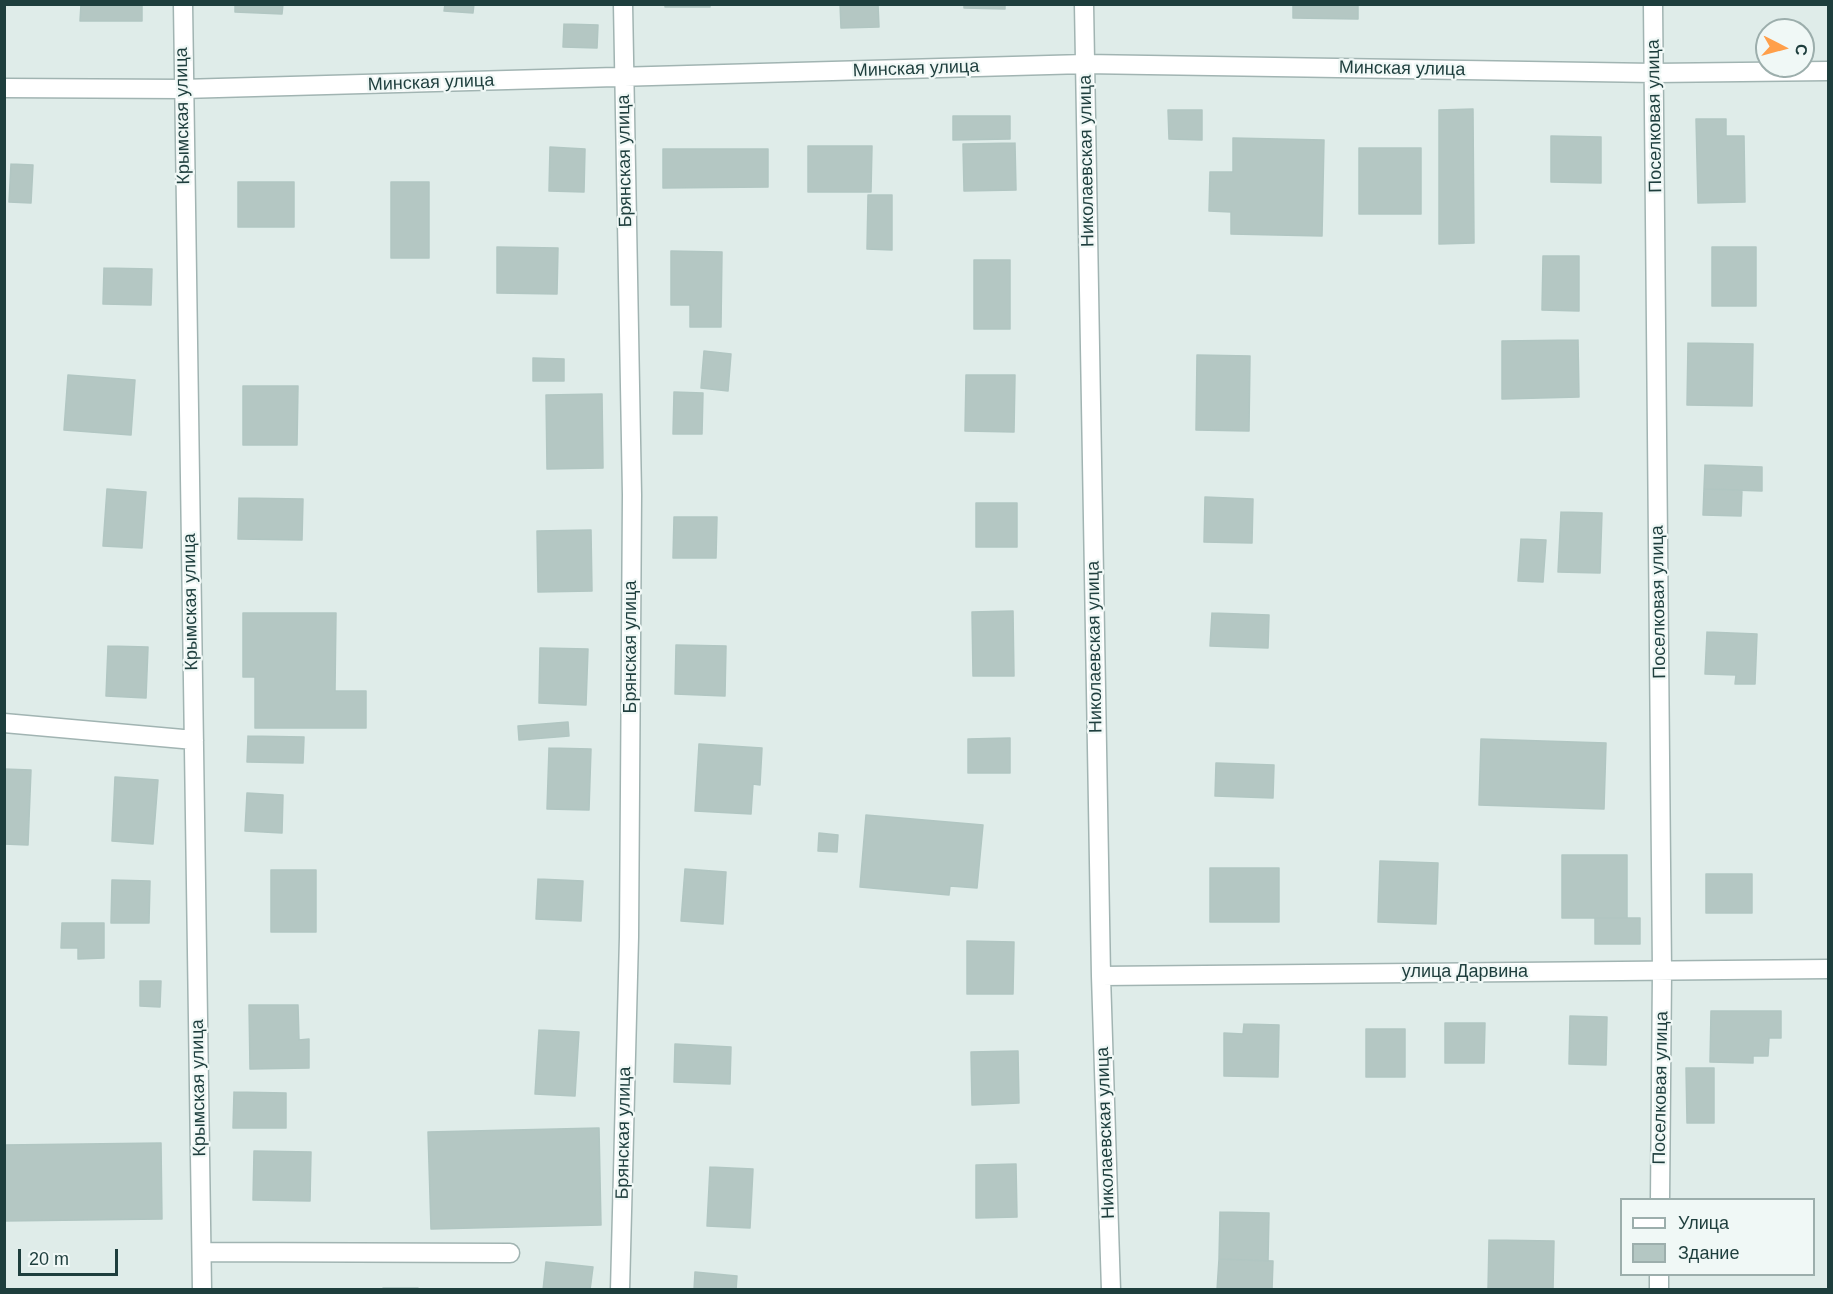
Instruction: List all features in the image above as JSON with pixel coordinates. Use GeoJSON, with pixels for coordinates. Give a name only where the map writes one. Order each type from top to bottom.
{"type":"FeatureCollection","features":[{"type":"Feature","properties":{"kind":"street","name":"Крымская улица"},"geometry":{"type":"LineString","coordinates":[[183,4],[182,89],[202,1290]]}},
{"type":"Feature","properties":{"kind":"street","name":"Брянская улица"},"geometry":{"type":"LineString","coordinates":[[620,1290],[629,949],[632,495],[622,78],[623,4]]}},
{"type":"Feature","properties":{"kind":"street","name":"Николаевская улица"},"geometry":{"type":"LineString","coordinates":[[1084,4],[1101,976],[1111,1290]]}},
{"type":"Feature","properties":{"kind":"street","name":"Поселковая улица"},"geometry":{"type":"LineString","coordinates":[[1653,4],[1662,971],[1660,1198]]}},
{"type":"Feature","properties":{"kind":"street","name":"Минская улица"},"geometry":{"type":"LineString","coordinates":[[4,88],[182,89],[1085,64],[1654,73],[1828,71]]}},
{"type":"Feature","properties":{"kind":"street"},"geometry":{"type":"LineString","coordinates":[[4,723],[194,740]]}},
{"type":"Feature","properties":{"kind":"street","name":"улица Дарвина"},"geometry":{"type":"LineString","coordinates":[[1101,976],[1828,969]]}},
{"type":"Feature","properties":{"kind":"street"},"geometry":{"type":"LineString","coordinates":[[202,1252],[510,1253]]}},
{"type":"Feature","properties":{"kind":"building"},"geometry":{"type":"Polygon","coordinates":[[[81,4],[142,4],[142,21],[80,21],[81,4]]]}},
{"type":"Feature","properties":{"kind":"building"},"geometry":{"type":"Polygon","coordinates":[[[235,4],[283,4],[282,14],[235,12],[235,4]]]}},
{"type":"Feature","properties":{"kind":"building"},"geometry":{"type":"Polygon","coordinates":[[[445,4],[474,4],[473,13],[444,11],[445,4]]]}},
{"type":"Feature","properties":{"kind":"building"},"geometry":{"type":"Polygon","coordinates":[[[665,4],[710,4],[710,7],[665,7],[665,4]]]}},
{"type":"Feature","properties":{"kind":"building"},"geometry":{"type":"Polygon","coordinates":[[[840,4],[878,4],[879,27],[841,28],[840,4]]]}},
{"type":"Feature","properties":{"kind":"building"},"geometry":{"type":"Polygon","coordinates":[[[964,4],[1005,4],[1005,9],[964,8],[964,4]]]}},
{"type":"Feature","properties":{"kind":"building"},"geometry":{"type":"Polygon","coordinates":[[[1293,4],[1358,4],[1358,19],[1293,18],[1293,4]]]}},
{"type":"Feature","properties":{"kind":"building"},"geometry":{"type":"Polygon","coordinates":[[[564,24],[598,25],[597,48],[563,47],[564,24]]]}},
{"type":"Feature","properties":{"kind":"building"},"geometry":{"type":"Polygon","coordinates":[[[1473,109],[1474,243],[1439,244],[1439,110],[1473,109]]]}},
{"type":"Feature","properties":{"kind":"building"},"geometry":{"type":"Polygon","coordinates":[[[1168,110],[1202,110],[1202,140],[1169,139],[1168,110]]]}},
{"type":"Feature","properties":{"kind":"building"},"geometry":{"type":"Polygon","coordinates":[[[953,116],[1010,116],[1010,139],[953,140],[953,116]]]}},
{"type":"Feature","properties":{"kind":"building"},"geometry":{"type":"Polygon","coordinates":[[[1696,119],[1726,119],[1726,136],[1744,136],[1745,202],[1698,203],[1696,119]]]}},
{"type":"Feature","properties":{"kind":"building"},"geometry":{"type":"Polygon","coordinates":[[[1551,136],[1601,137],[1601,183],[1551,182],[1551,136]]]}},
{"type":"Feature","properties":{"kind":"building"},"geometry":{"type":"Polygon","coordinates":[[[1233,138],[1324,140],[1322,236],[1231,234],[1231,212],[1209,211],[1210,172],[1233,172],[1233,138]]]}},
{"type":"Feature","properties":{"kind":"building"},"geometry":{"type":"Polygon","coordinates":[[[1015,143],[1016,190],[964,191],[963,144],[1015,143]]]}},
{"type":"Feature","properties":{"kind":"building"},"geometry":{"type":"Polygon","coordinates":[[[808,146],[872,146],[871,192],[808,192],[808,146]]]}},
{"type":"Feature","properties":{"kind":"building"},"geometry":{"type":"Polygon","coordinates":[[[550,147],[585,149],[584,192],[549,191],[550,147]]]}},
{"type":"Feature","properties":{"kind":"building"},"geometry":{"type":"Polygon","coordinates":[[[1359,148],[1421,148],[1421,214],[1359,214],[1359,148]]]}},
{"type":"Feature","properties":{"kind":"building"},"geometry":{"type":"Polygon","coordinates":[[[663,149],[768,149],[768,187],[663,188],[663,149]]]}},
{"type":"Feature","properties":{"kind":"building"},"geometry":{"type":"Polygon","coordinates":[[[11,164],[33,165],[31,203],[9,202],[11,164]]]}},
{"type":"Feature","properties":{"kind":"building"},"geometry":{"type":"Polygon","coordinates":[[[238,182],[294,182],[294,227],[238,227],[238,182]]]}},
{"type":"Feature","properties":{"kind":"building"},"geometry":{"type":"Polygon","coordinates":[[[391,182],[429,182],[429,258],[391,258],[391,182]]]}},
{"type":"Feature","properties":{"kind":"building"},"geometry":{"type":"Polygon","coordinates":[[[868,195],[892,195],[892,250],[867,249],[868,195]]]}},
{"type":"Feature","properties":{"kind":"building"},"geometry":{"type":"Polygon","coordinates":[[[497,247],[558,248],[557,294],[497,293],[497,247]]]}},
{"type":"Feature","properties":{"kind":"building"},"geometry":{"type":"Polygon","coordinates":[[[1712,247],[1756,247],[1756,306],[1712,306],[1712,247]]]}},
{"type":"Feature","properties":{"kind":"building"},"geometry":{"type":"Polygon","coordinates":[[[671,251],[722,252],[721,327],[690,327],[690,305],[671,305],[671,251]]]}},
{"type":"Feature","properties":{"kind":"building"},"geometry":{"type":"Polygon","coordinates":[[[1543,256],[1579,256],[1579,311],[1542,310],[1543,256]]]}},
{"type":"Feature","properties":{"kind":"building"},"geometry":{"type":"Polygon","coordinates":[[[974,260],[1010,260],[1010,329],[974,329],[974,260]]]}},
{"type":"Feature","properties":{"kind":"building"},"geometry":{"type":"Polygon","coordinates":[[[104,268],[152,269],[151,305],[103,304],[104,268]]]}},
{"type":"Feature","properties":{"kind":"building"},"geometry":{"type":"Polygon","coordinates":[[[1578,340],[1579,397],[1502,399],[1502,341],[1578,340]]]}},
{"type":"Feature","properties":{"kind":"building"},"geometry":{"type":"Polygon","coordinates":[[[1688,343],[1753,344],[1752,406],[1687,405],[1688,343]]]}},
{"type":"Feature","properties":{"kind":"building"},"geometry":{"type":"Polygon","coordinates":[[[704,351],[731,354],[728,391],[701,388],[704,351]]]}},
{"type":"Feature","properties":{"kind":"building"},"geometry":{"type":"Polygon","coordinates":[[[1197,355],[1250,356],[1249,431],[1196,430],[1197,355]]]}},
{"type":"Feature","properties":{"kind":"building"},"geometry":{"type":"Polygon","coordinates":[[[533,358],[564,359],[564,381],[533,381],[533,358]]]}},
{"type":"Feature","properties":{"kind":"building"},"geometry":{"type":"Polygon","coordinates":[[[68,375],[135,380],[131,435],[64,430],[68,375]]]}},
{"type":"Feature","properties":{"kind":"building"},"geometry":{"type":"Polygon","coordinates":[[[966,375],[1015,375],[1014,432],[965,431],[966,375]]]}},
{"type":"Feature","properties":{"kind":"building"},"geometry":{"type":"Polygon","coordinates":[[[243,386],[298,386],[297,445],[243,445],[243,386]]]}},
{"type":"Feature","properties":{"kind":"building"},"geometry":{"type":"Polygon","coordinates":[[[674,392],[703,393],[702,434],[673,434],[674,392]]]}},
{"type":"Feature","properties":{"kind":"building"},"geometry":{"type":"Polygon","coordinates":[[[602,394],[603,468],[547,469],[546,395],[602,394]]]}},
{"type":"Feature","properties":{"kind":"building"},"geometry":{"type":"Polygon","coordinates":[[[1705,465],[1762,467],[1762,491],[1704,489],[1705,465]]]}},
{"type":"Feature","properties":{"kind":"building"},"geometry":{"type":"Polygon","coordinates":[[[107,489],[146,492],[142,548],[103,546],[107,489]]]}},
{"type":"Feature","properties":{"kind":"building"},"geometry":{"type":"Polygon","coordinates":[[[1704,489],[1742,490],[1741,516],[1703,515],[1704,489]]]}},
{"type":"Feature","properties":{"kind":"building"},"geometry":{"type":"Polygon","coordinates":[[[1205,497],[1253,499],[1252,543],[1204,542],[1205,497]]]}},
{"type":"Feature","properties":{"kind":"building"},"geometry":{"type":"Polygon","coordinates":[[[239,498],[303,499],[302,540],[238,539],[239,498]]]}},
{"type":"Feature","properties":{"kind":"building"},"geometry":{"type":"Polygon","coordinates":[[[976,503],[1017,503],[1017,547],[976,547],[976,503]]]}},
{"type":"Feature","properties":{"kind":"building"},"geometry":{"type":"Polygon","coordinates":[[[1561,512],[1602,513],[1600,573],[1558,572],[1561,512]]]}},
{"type":"Feature","properties":{"kind":"building"},"geometry":{"type":"Polygon","coordinates":[[[674,517],[717,517],[716,558],[673,558],[674,517]]]}},
{"type":"Feature","properties":{"kind":"building"},"geometry":{"type":"Polygon","coordinates":[[[591,530],[592,591],[538,592],[537,531],[591,530]]]}},
{"type":"Feature","properties":{"kind":"building"},"geometry":{"type":"Polygon","coordinates":[[[1521,539],[1546,540],[1543,582],[1518,581],[1521,539]]]}},
{"type":"Feature","properties":{"kind":"building"},"geometry":{"type":"Polygon","coordinates":[[[1013,611],[1014,676],[973,676],[972,612],[1013,611]]]}},
{"type":"Feature","properties":{"kind":"building"},"geometry":{"type":"Polygon","coordinates":[[[243,613],[336,613],[335,691],[366,691],[366,728],[255,728],[255,677],[243,677],[243,613]]]}},
{"type":"Feature","properties":{"kind":"building"},"geometry":{"type":"Polygon","coordinates":[[[1212,613],[1269,615],[1268,648],[1210,646],[1212,613]]]}},
{"type":"Feature","properties":{"kind":"building"},"geometry":{"type":"Polygon","coordinates":[[[1707,632],[1757,634],[1755,684],[1735,684],[1736,675],[1705,674],[1707,632]]]}},
{"type":"Feature","properties":{"kind":"building"},"geometry":{"type":"Polygon","coordinates":[[[676,645],[726,646],[725,696],[675,694],[676,645]]]}},
{"type":"Feature","properties":{"kind":"building"},"geometry":{"type":"Polygon","coordinates":[[[108,646],[148,647],[146,698],[106,696],[108,646]]]}},
{"type":"Feature","properties":{"kind":"building"},"geometry":{"type":"Polygon","coordinates":[[[540,648],[588,649],[586,705],[539,703],[540,648]]]}},
{"type":"Feature","properties":{"kind":"building"},"geometry":{"type":"Polygon","coordinates":[[[568,722],[569,736],[519,740],[518,726],[568,722]]]}},
{"type":"Feature","properties":{"kind":"building"},"geometry":{"type":"Polygon","coordinates":[[[248,736],[304,737],[303,763],[247,762],[248,736]]]}},
{"type":"Feature","properties":{"kind":"building"},"geometry":{"type":"Polygon","coordinates":[[[1010,738],[1010,773],[968,773],[968,739],[1010,738]]]}},
{"type":"Feature","properties":{"kind":"building"},"geometry":{"type":"Polygon","coordinates":[[[1481,739],[1606,743],[1604,809],[1479,805],[1481,739]]]}},
{"type":"Feature","properties":{"kind":"building"},"geometry":{"type":"Polygon","coordinates":[[[699,744],[762,748],[760,785],[753,784],[751,814],[695,811],[699,744]]]}},
{"type":"Feature","properties":{"kind":"building"},"geometry":{"type":"Polygon","coordinates":[[[549,748],[591,749],[589,810],[547,809],[549,748]]]}},
{"type":"Feature","properties":{"kind":"building"},"geometry":{"type":"Polygon","coordinates":[[[1216,763],[1274,765],[1273,798],[1215,796],[1216,763]]]}},
{"type":"Feature","properties":{"kind":"building"},"geometry":{"type":"Polygon","coordinates":[[[4,769],[31,770],[28,845],[4,844],[4,769]]]}},
{"type":"Feature","properties":{"kind":"building"},"geometry":{"type":"Polygon","coordinates":[[[115,777],[158,780],[153,844],[112,841],[115,777]]]}},
{"type":"Feature","properties":{"kind":"building"},"geometry":{"type":"Polygon","coordinates":[[[247,793],[283,795],[282,833],[245,831],[247,793]]]}},
{"type":"Feature","properties":{"kind":"building"},"geometry":{"type":"Polygon","coordinates":[[[866,815],[983,825],[977,888],[950,886],[949,895],[860,887],[866,815]]]}},
{"type":"Feature","properties":{"kind":"building"},"geometry":{"type":"Polygon","coordinates":[[[819,833],[838,835],[837,852],[818,851],[819,833]]]}},
{"type":"Feature","properties":{"kind":"building"},"geometry":{"type":"Polygon","coordinates":[[[1562,855],[1627,855],[1627,918],[1562,918],[1562,855]]]}},
{"type":"Feature","properties":{"kind":"building"},"geometry":{"type":"Polygon","coordinates":[[[1380,861],[1438,863],[1436,924],[1378,922],[1380,861]]]}},
{"type":"Feature","properties":{"kind":"building"},"geometry":{"type":"Polygon","coordinates":[[[1210,868],[1279,868],[1279,922],[1210,922],[1210,868]]]}},
{"type":"Feature","properties":{"kind":"building"},"geometry":{"type":"Polygon","coordinates":[[[685,869],[726,872],[723,924],[681,921],[685,869]]]}},
{"type":"Feature","properties":{"kind":"building"},"geometry":{"type":"Polygon","coordinates":[[[271,870],[316,870],[316,932],[271,932],[271,870]]]}},
{"type":"Feature","properties":{"kind":"building"},"geometry":{"type":"Polygon","coordinates":[[[1706,874],[1752,874],[1752,913],[1706,913],[1706,874]]]}},
{"type":"Feature","properties":{"kind":"building"},"geometry":{"type":"Polygon","coordinates":[[[538,879],[583,881],[581,921],[536,919],[538,879]]]}},
{"type":"Feature","properties":{"kind":"building"},"geometry":{"type":"Polygon","coordinates":[[[112,880],[150,881],[149,923],[111,923],[112,880]]]}},
{"type":"Feature","properties":{"kind":"building"},"geometry":{"type":"Polygon","coordinates":[[[1595,918],[1640,918],[1640,944],[1595,944],[1595,918]]]}},
{"type":"Feature","properties":{"kind":"building"},"geometry":{"type":"Polygon","coordinates":[[[62,923],[104,923],[104,958],[78,959],[78,948],[61,948],[62,923]]]}},
{"type":"Feature","properties":{"kind":"building"},"geometry":{"type":"Polygon","coordinates":[[[967,941],[1014,942],[1013,994],[967,994],[967,941]]]}},
{"type":"Feature","properties":{"kind":"building"},"geometry":{"type":"Polygon","coordinates":[[[140,981],[161,981],[160,1007],[140,1006],[140,981]]]}},
{"type":"Feature","properties":{"kind":"building"},"geometry":{"type":"Polygon","coordinates":[[[249,1005],[298,1005],[299,1040],[309,1039],[309,1068],[250,1069],[249,1005]]]}},
{"type":"Feature","properties":{"kind":"building"},"geometry":{"type":"Polygon","coordinates":[[[1711,1011],[1781,1011],[1781,1038],[1769,1038],[1768,1056],[1753,1056],[1753,1063],[1710,1062],[1711,1011]]]}},
{"type":"Feature","properties":{"kind":"building"},"geometry":{"type":"Polygon","coordinates":[[[1570,1016],[1607,1017],[1606,1065],[1569,1064],[1570,1016]]]}},
{"type":"Feature","properties":{"kind":"building"},"geometry":{"type":"Polygon","coordinates":[[[1445,1023],[1485,1023],[1484,1063],[1445,1063],[1445,1023]]]}},
{"type":"Feature","properties":{"kind":"building"},"geometry":{"type":"Polygon","coordinates":[[[1244,1024],[1279,1025],[1278,1077],[1224,1076],[1224,1033],[1243,1034],[1244,1024]]]}},
{"type":"Feature","properties":{"kind":"building"},"geometry":{"type":"Polygon","coordinates":[[[1366,1029],[1405,1029],[1405,1077],[1366,1077],[1366,1029]]]}},
{"type":"Feature","properties":{"kind":"building"},"geometry":{"type":"Polygon","coordinates":[[[539,1030],[579,1032],[575,1096],[535,1094],[539,1030]]]}},
{"type":"Feature","properties":{"kind":"building"},"geometry":{"type":"Polygon","coordinates":[[[675,1044],[731,1047],[730,1084],[674,1082],[675,1044]]]}},
{"type":"Feature","properties":{"kind":"building"},"geometry":{"type":"Polygon","coordinates":[[[1018,1051],[1019,1103],[972,1105],[971,1052],[1018,1051]]]}},
{"type":"Feature","properties":{"kind":"building"},"geometry":{"type":"Polygon","coordinates":[[[1686,1068],[1714,1068],[1714,1123],[1687,1123],[1686,1068]]]}},
{"type":"Feature","properties":{"kind":"building"},"geometry":{"type":"Polygon","coordinates":[[[234,1092],[286,1093],[286,1128],[233,1128],[234,1092]]]}},
{"type":"Feature","properties":{"kind":"building"},"geometry":{"type":"Polygon","coordinates":[[[599,1128],[601,1225],[431,1229],[428,1132],[599,1128]]]}},
{"type":"Feature","properties":{"kind":"building"},"geometry":{"type":"Polygon","coordinates":[[[161,1143],[162,1219],[4,1221],[4,1145],[161,1143]]]}},
{"type":"Feature","properties":{"kind":"building"},"geometry":{"type":"Polygon","coordinates":[[[254,1151],[311,1152],[310,1201],[253,1200],[254,1151]]]}},
{"type":"Feature","properties":{"kind":"building"},"geometry":{"type":"Polygon","coordinates":[[[1016,1164],[1017,1217],[976,1218],[976,1165],[1016,1164]]]}},
{"type":"Feature","properties":{"kind":"building"},"geometry":{"type":"Polygon","coordinates":[[[710,1167],[753,1169],[750,1228],[707,1226],[710,1167]]]}},
{"type":"Feature","properties":{"kind":"building"},"geometry":{"type":"Polygon","coordinates":[[[1220,1212],[1269,1213],[1268,1261],[1219,1259],[1220,1212]]]}},
{"type":"Feature","properties":{"kind":"building"},"geometry":{"type":"Polygon","coordinates":[[[1489,1240],[1554,1241],[1553,1290],[1488,1290],[1489,1240]]]}},
{"type":"Feature","properties":{"kind":"building"},"geometry":{"type":"Polygon","coordinates":[[[1219,1259],[1273,1261],[1272,1290],[1217,1290],[1219,1259]]]}},
{"type":"Feature","properties":{"kind":"building"},"geometry":{"type":"Polygon","coordinates":[[[546,1262],[593,1267],[590,1290],[543,1290],[546,1262]]]}},
{"type":"Feature","properties":{"kind":"building"},"geometry":{"type":"Polygon","coordinates":[[[695,1272],[737,1276],[736,1290],[694,1290],[695,1272]]]}},
{"type":"Feature","properties":{"kind":"building"},"geometry":{"type":"Polygon","coordinates":[[[383,1288],[418,1288],[418,1290],[383,1290],[383,1288]]]}}]}
